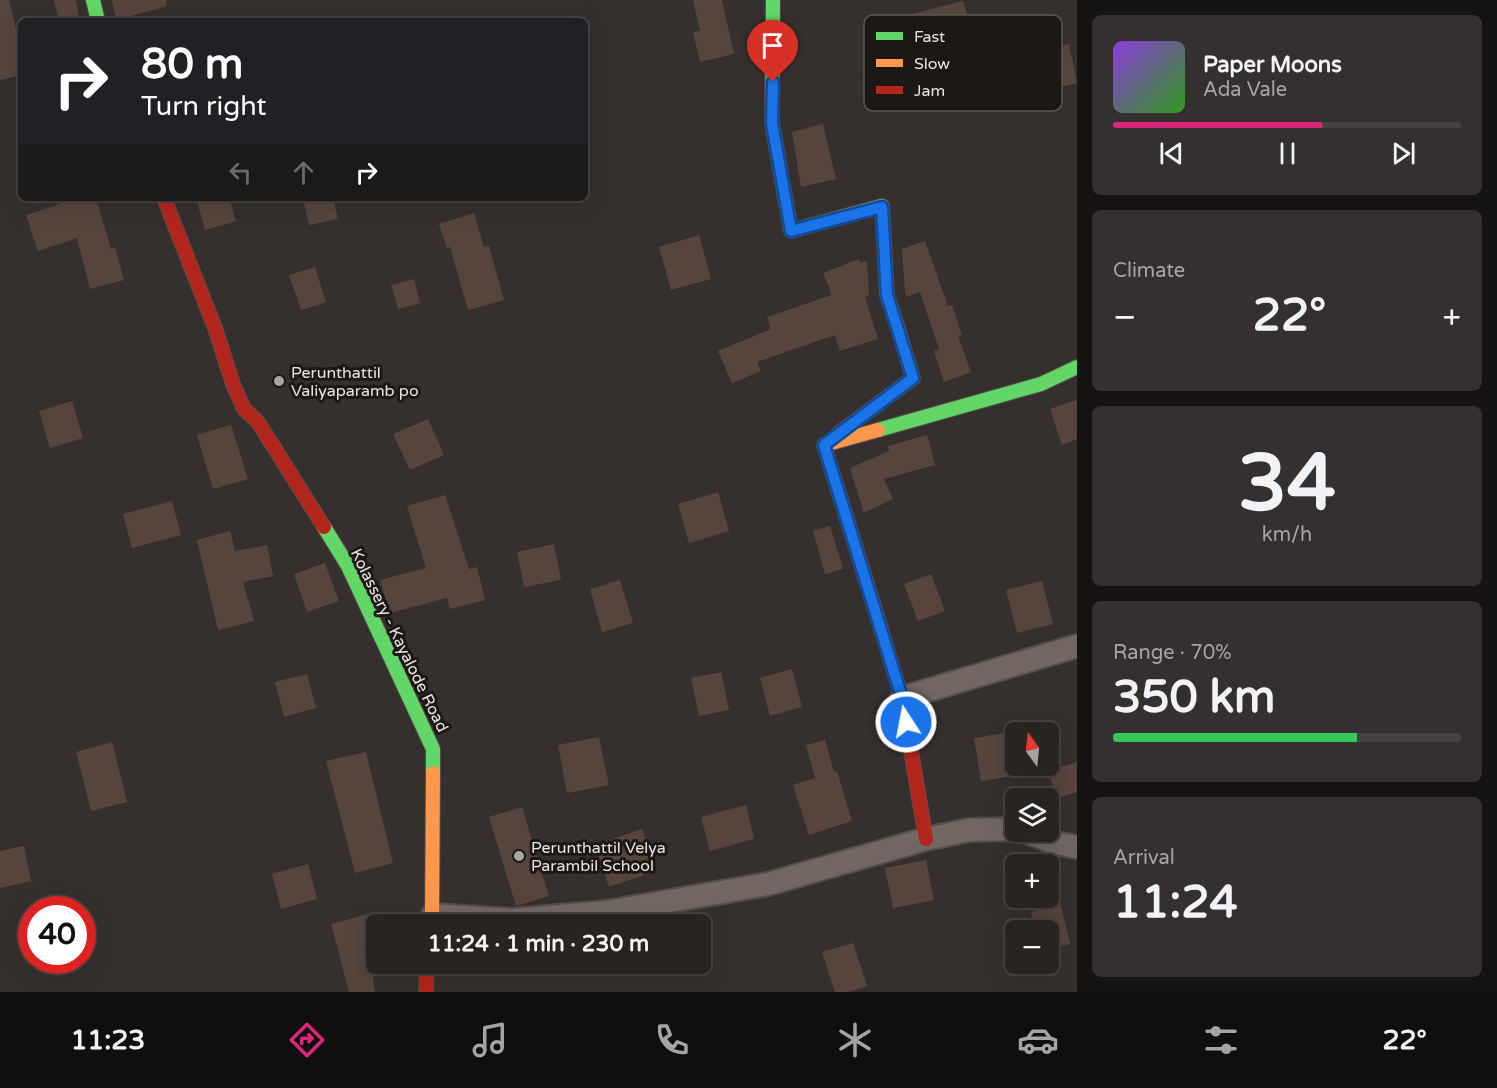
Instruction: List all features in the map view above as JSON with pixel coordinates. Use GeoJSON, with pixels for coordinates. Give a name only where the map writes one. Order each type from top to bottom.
{"type":"FeatureCollection","features":[{"type":"Feature","properties":{"kind":"street"},"geometry":{"type":"LineString","coordinates":[[93,0],[97,18]]}},
{"type":"Feature","properties":{"kind":"street"},"geometry":{"type":"LineString","coordinates":[[773,0],[772,123],[791,231],[882,207],[887,295],[913,378],[824,445]]}},
{"type":"Feature","properties":{"kind":"street","name":"Kolassery - Kayalode Road"},"geometry":{"type":"LineString","coordinates":[[165,201],[244,409],[258,422],[348,566],[433,749],[432,914]]}},
{"type":"Feature","properties":{"kind":"street"},"geometry":{"type":"LineString","coordinates":[[824,445],[1041,384],[1077,367]]}},
{"type":"Feature","properties":{"kind":"street"},"geometry":{"type":"LineString","coordinates":[[824,445],[902,698],[926,839]]}},
{"type":"Feature","properties":{"kind":"street"},"geometry":{"type":"LineString","coordinates":[[902,698],[1077,646]]}},
{"type":"Feature","properties":{"kind":"street"},"geometry":{"type":"LineString","coordinates":[[584,914],[768,884],[926,839],[969,830],[1005,829]]}},
{"type":"Feature","properties":{"kind":"street"},"geometry":{"type":"LineString","coordinates":[[1052,842],[1077,847]]}},
{"type":"Feature","properties":{"kind":"street"},"geometry":{"type":"LineString","coordinates":[[426,974],[426,992]]}},
{"type":"Feature","properties":{"kind":"building"},"geometry":{"type":"Polygon","coordinates":[[[0,0],[9,0],[18,38],[18,76],[0,80],[0,0]]]}},
{"type":"Feature","properties":{"kind":"building"},"geometry":{"type":"Polygon","coordinates":[[[54,0],[76,0],[79,18],[58,18],[54,0]]]}},
{"type":"Feature","properties":{"kind":"building"},"geometry":{"type":"Polygon","coordinates":[[[112,0],[166,0],[167,6],[116,18],[112,0]]]}},
{"type":"Feature","properties":{"kind":"building"},"geometry":{"type":"Polygon","coordinates":[[[693,0],[722,0],[734,54],[700,62],[693,32],[700,31],[693,0]]]}},
{"type":"Feature","properties":{"kind":"building"},"geometry":{"type":"Polygon","coordinates":[[[963,1],[967,15],[908,15],[963,1]]]}},
{"type":"Feature","properties":{"kind":"building"},"geometry":{"type":"Polygon","coordinates":[[[1069,44],[1077,83],[1062,86],[1062,45],[1069,44]]]}},
{"type":"Feature","properties":{"kind":"building"},"geometry":{"type":"Polygon","coordinates":[[[823,124],[836,179],[801,187],[792,132],[823,124]]]}},
{"type":"Feature","properties":{"kind":"building"},"geometry":{"type":"Polygon","coordinates":[[[97,201],[111,249],[115,247],[124,280],[90,289],[77,238],[38,251],[26,215],[66,202],[97,201]]]}},
{"type":"Feature","properties":{"kind":"building"},"geometry":{"type":"Polygon","coordinates":[[[197,201],[230,201],[236,221],[205,230],[197,201]]]}},
{"type":"Feature","properties":{"kind":"building"},"geometry":{"type":"Polygon","coordinates":[[[334,201],[338,219],[309,225],[304,203],[334,201]]]}},
{"type":"Feature","properties":{"kind":"building"},"geometry":{"type":"Polygon","coordinates":[[[474,213],[484,247],[489,246],[504,300],[468,310],[450,247],[447,248],[439,224],[474,213]]]}},
{"type":"Feature","properties":{"kind":"building"},"geometry":{"type":"Polygon","coordinates":[[[699,235],[711,279],[671,290],[659,247],[699,235]]]}},
{"type":"Feature","properties":{"kind":"building"},"geometry":{"type":"Polygon","coordinates":[[[925,241],[948,306],[952,305],[962,335],[958,336],[971,372],[944,382],[934,351],[939,349],[920,292],[906,297],[905,292],[902,249],[925,241]]]}},
{"type":"Feature","properties":{"kind":"building"},"geometry":{"type":"Polygon","coordinates":[[[859,259],[860,263],[867,261],[869,296],[865,297],[878,339],[840,351],[835,335],[757,362],[761,371],[732,383],[718,351],[771,329],[767,317],[832,295],[823,273],[859,259]]]}},
{"type":"Feature","properties":{"kind":"building"},"geometry":{"type":"Polygon","coordinates":[[[315,267],[326,302],[301,310],[289,275],[315,267]]]}},
{"type":"Feature","properties":{"kind":"building"},"geometry":{"type":"Polygon","coordinates":[[[414,279],[420,303],[398,309],[391,285],[414,279]]]}},
{"type":"Feature","properties":{"kind":"building"},"geometry":{"type":"Polygon","coordinates":[[[1077,400],[1077,439],[1062,445],[1050,409],[1077,400]]]}},
{"type":"Feature","properties":{"kind":"building"},"geometry":{"type":"Polygon","coordinates":[[[72,401],[83,438],[50,448],[39,411],[72,401]]]}},
{"type":"Feature","properties":{"kind":"building"},"geometry":{"type":"Polygon","coordinates":[[[428,419],[444,455],[410,470],[393,434],[428,419]]]}},
{"type":"Feature","properties":{"kind":"building"},"geometry":{"type":"Polygon","coordinates":[[[231,425],[248,479],[213,489],[197,435],[231,425]]]}},
{"type":"Feature","properties":{"kind":"building"},"geometry":{"type":"Polygon","coordinates":[[[927,435],[935,465],[884,479],[893,499],[864,513],[850,468],[889,451],[888,446],[927,435]]]}},
{"type":"Feature","properties":{"kind":"building"},"geometry":{"type":"Polygon","coordinates":[[[718,492],[729,531],[689,543],[678,504],[718,492]]]}},
{"type":"Feature","properties":{"kind":"building"},"geometry":{"type":"Polygon","coordinates":[[[445,495],[469,569],[477,567],[485,600],[450,609],[447,598],[390,613],[380,580],[426,568],[407,506],[445,495]]]}},
{"type":"Feature","properties":{"kind":"building"},"geometry":{"type":"Polygon","coordinates":[[[172,501],[181,535],[132,548],[123,514],[172,501]]]}},
{"type":"Feature","properties":{"kind":"building"},"geometry":{"type":"Polygon","coordinates":[[[830,526],[843,569],[825,574],[813,531],[830,526]]]}},
{"type":"Feature","properties":{"kind":"building"},"geometry":{"type":"Polygon","coordinates":[[[230,531],[235,551],[267,545],[273,576],[243,582],[254,621],[218,630],[197,540],[230,531]]]}},
{"type":"Feature","properties":{"kind":"building"},"geometry":{"type":"Polygon","coordinates":[[[554,544],[561,580],[524,587],[517,552],[554,544]]]}},
{"type":"Feature","properties":{"kind":"building"},"geometry":{"type":"Polygon","coordinates":[[[325,563],[339,601],[307,612],[294,574],[325,563]]]}},
{"type":"Feature","properties":{"kind":"building"},"geometry":{"type":"Polygon","coordinates":[[[931,574],[945,611],[918,621],[904,584],[931,574]]]}},
{"type":"Feature","properties":{"kind":"building"},"geometry":{"type":"Polygon","coordinates":[[[620,580],[633,623],[602,632],[590,589],[620,580]]]}},
{"type":"Feature","properties":{"kind":"building"},"geometry":{"type":"Polygon","coordinates":[[[1042,581],[1053,624],[1017,633],[1006,590],[1042,581]]]}},
{"type":"Feature","properties":{"kind":"building"},"geometry":{"type":"Polygon","coordinates":[[[792,669],[802,707],[770,716],[760,678],[792,669]]]}},
{"type":"Feature","properties":{"kind":"building"},"geometry":{"type":"Polygon","coordinates":[[[721,672],[729,710],[699,716],[691,678],[721,672]]]}},
{"type":"Feature","properties":{"kind":"building"},"geometry":{"type":"Polygon","coordinates":[[[307,674],[316,708],[284,717],[275,682],[307,674]]]}},
{"type":"Feature","properties":{"kind":"building"},"geometry":{"type":"Polygon","coordinates":[[[1005,733],[1005,776],[1012,776],[981,781],[974,738],[1005,733]]]}},
{"type":"Feature","properties":{"kind":"building"},"geometry":{"type":"Polygon","coordinates":[[[599,737],[609,785],[567,793],[558,745],[599,737]]]}},
{"type":"Feature","properties":{"kind":"building"},"geometry":{"type":"Polygon","coordinates":[[[825,740],[852,821],[809,835],[793,785],[815,778],[806,745],[825,740]]]}},
{"type":"Feature","properties":{"kind":"building"},"geometry":{"type":"Polygon","coordinates":[[[112,742],[127,802],[91,811],[76,752],[112,742]]]}},
{"type":"Feature","properties":{"kind":"building"},"geometry":{"type":"Polygon","coordinates":[[[366,752],[393,863],[355,873],[326,761],[366,752]]]}},
{"type":"Feature","properties":{"kind":"building"},"geometry":{"type":"Polygon","coordinates":[[[1077,762],[1077,792],[1059,797],[1059,788],[1054,788],[1050,776],[1059,776],[1059,768],[1077,762]]]}},
{"type":"Feature","properties":{"kind":"building"},"geometry":{"type":"Polygon","coordinates":[[[746,805],[754,839],[710,851],[701,817],[746,805]]]}},
{"type":"Feature","properties":{"kind":"building","name":"Perunthattil Velya Parambil School"},"geometry":{"type":"Polygon","coordinates":[[[522,807],[549,896],[516,906],[489,817],[522,807]]]}},
{"type":"Feature","properties":{"kind":"building"},"geometry":{"type":"Polygon","coordinates":[[[642,829],[656,871],[609,887],[595,845],[642,829]]]}},
{"type":"Feature","properties":{"kind":"building"},"geometry":{"type":"Polygon","coordinates":[[[24,846],[31,881],[0,888],[0,851],[24,846]]]}},
{"type":"Feature","properties":{"kind":"building"},"geometry":{"type":"Polygon","coordinates":[[[926,860],[934,900],[893,908],[885,868],[926,860]]]}},
{"type":"Feature","properties":{"kind":"building"},"geometry":{"type":"Polygon","coordinates":[[[308,864],[317,899],[281,909],[272,874],[308,864]]]}},
{"type":"Feature","properties":{"kind":"building"},"geometry":{"type":"Polygon","coordinates":[[[1059,898],[1070,944],[1059,946],[1059,920],[1033,920],[1031,912],[1045,908],[1059,908],[1059,898]]]}},
{"type":"Feature","properties":{"kind":"building"},"geometry":{"type":"Polygon","coordinates":[[[366,915],[366,974],[372,974],[375,992],[349,992],[331,924],[366,915]]]}},
{"type":"Feature","properties":{"kind":"building"},"geometry":{"type":"Polygon","coordinates":[[[853,943],[867,986],[850,992],[835,992],[822,952],[853,943]]]}},
{"type":"Feature","properties":{"kind":"traffic: fast"},"geometry":{"type":"LineString","coordinates":[[93,0],[97,18]]}},
{"type":"Feature","properties":{"kind":"traffic: fast"},"geometry":{"type":"LineString","coordinates":[[773,0],[772,123],[791,231],[882,206],[887,295],[898,329]]}},
{"type":"Feature","properties":{"kind":"traffic: fast"},"geometry":{"type":"LineString","coordinates":[[878,430],[1041,384],[1077,367]]}},
{"type":"Feature","properties":{"kind":"traffic: fast"},"geometry":{"type":"LineString","coordinates":[[324,527],[348,566],[433,749],[433,773]]}},
{"type":"Feature","properties":{"kind":"traffic: slow"},"geometry":{"type":"LineString","coordinates":[[838,434],[913,378],[898,329]]}},
{"type":"Feature","properties":{"kind":"traffic: slow"},"geometry":{"type":"LineString","coordinates":[[878,430],[824,445],[881,629]]}},
{"type":"Feature","properties":{"kind":"traffic: slow"},"geometry":{"type":"LineString","coordinates":[[432,914],[433,773]]}},
{"type":"Feature","properties":{"kind":"traffic: jam"},"geometry":{"type":"LineString","coordinates":[[165,201],[244,409],[258,422],[324,527]]}},
{"type":"Feature","properties":{"kind":"traffic: jam"},"geometry":{"type":"LineString","coordinates":[[881,629],[902,698],[926,839]]}},
{"type":"Feature","properties":{"kind":"traffic: jam"},"geometry":{"type":"LineString","coordinates":[[426,992],[427,974]]}},
{"type":"Feature","properties":{"kind":"place","name":"Perunthattil Valiyaparamb po"},"geometry":{"type":"Point","coordinates":[279,381]}},
{"type":"Feature","properties":{"kind":"place","name":"Perunthattil Velya Parambil School"},"geometry":{"type":"Point","coordinates":[519,856]}},
{"type":"Feature","properties":{"kind":"route"},"geometry":{"type":"LineString","coordinates":[[773,82],[772,123],[791,231],[882,207],[887,295],[913,378],[824,445],[902,698],[906,722]]}}]}
